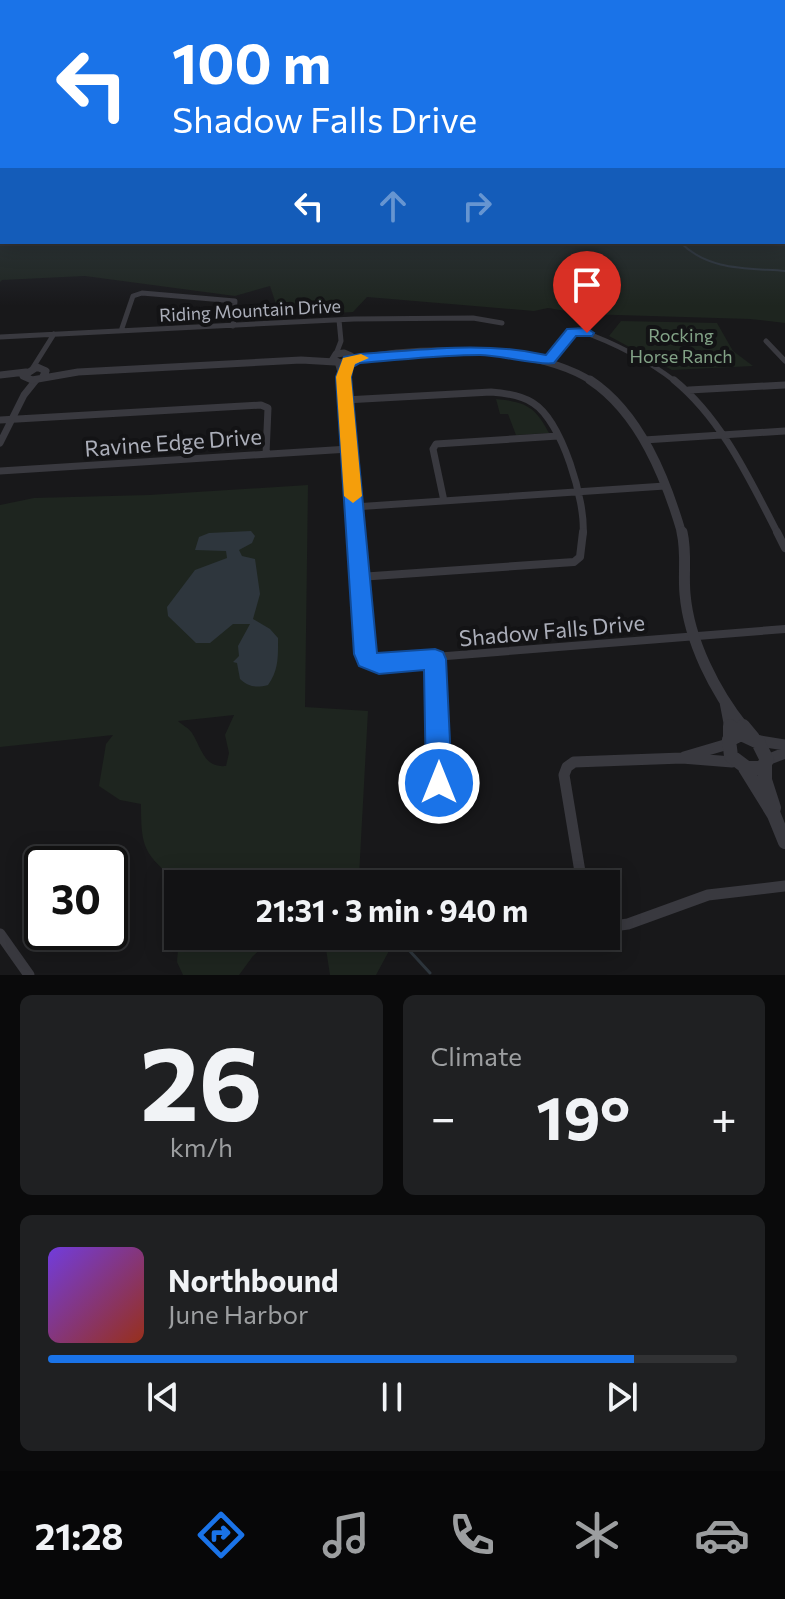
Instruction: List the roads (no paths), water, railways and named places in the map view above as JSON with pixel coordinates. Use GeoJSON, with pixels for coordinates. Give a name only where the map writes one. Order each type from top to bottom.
{"type":"FeatureCollection","features":[{"type":"Feature","properties":{"kind":"street"},"geometry":{"type":"LineString","coordinates":[[121,331],[133,296],[142,293],[235,301],[233,326]]}},
{"type":"Feature","properties":{"kind":"street","name":"Riding Mountain Drive"},"geometry":{"type":"LineString","coordinates":[[0,337],[339,320],[473,318],[502,323]]}},
{"type":"Feature","properties":{"kind":"street"},"geometry":{"type":"LineString","coordinates":[[339,320],[341,341],[348,357]]}},
{"type":"Feature","properties":{"kind":"street"},"geometry":{"type":"LineString","coordinates":[[549,360],[572,332],[581,330],[638,354],[689,390],[739,459],[785,548]]}},
{"type":"Feature","properties":{"kind":"street"},"geometry":{"type":"LineString","coordinates":[[24,395],[26,374],[43,356],[54,334]]}},
{"type":"Feature","properties":{"kind":"street"},"geometry":{"type":"LineString","coordinates":[[336,358],[341,341]]}},
{"type":"Feature","properties":{"kind":"street"},"geometry":{"type":"LineString","coordinates":[[766,341],[785,361]]}},
{"type":"Feature","properties":{"kind":"street"},"geometry":{"type":"LineString","coordinates":[[0,376],[490,351],[549,360],[580,373],[609,391],[628,413],[665,486],[683,537],[685,599],[695,636],[725,699],[755,739],[766,762],[765,780],[785,842]]}},
{"type":"Feature","properties":{"kind":"street"},"geometry":{"type":"LineString","coordinates":[[0,443],[24,395],[42,373],[43,356]]}},
{"type":"Feature","properties":{"kind":"street","name":"Shadow Falls Drive"},"geometry":{"type":"LineString","coordinates":[[343,377],[348,357]]}},
{"type":"Feature","properties":{"kind":"street","name":"Shadow Falls Drive"},"geometry":{"type":"LineString","coordinates":[[336,358],[343,377],[367,659],[379,664],[785,629]]}},
{"type":"Feature","properties":{"kind":"street"},"geometry":{"type":"LineString","coordinates":[[689,390],[785,385]]}},
{"type":"Feature","properties":{"kind":"street"},"geometry":{"type":"LineString","coordinates":[[345,400],[484,392],[512,394],[544,411],[558,436],[577,492],[584,531],[580,557],[574,562],[359,577]]}},
{"type":"Feature","properties":{"kind":"street"},"geometry":{"type":"LineString","coordinates":[[0,420],[265,405],[268,408],[266,454]]}},
{"type":"Feature","properties":{"kind":"street"},"geometry":{"type":"LineString","coordinates":[[644,440],[785,431]]}},
{"type":"Feature","properties":{"kind":"street"},"geometry":{"type":"LineString","coordinates":[[444,501],[433,449],[436,444],[558,436]]}},
{"type":"Feature","properties":{"kind":"street","name":"Ravine Edge Drive"},"geometry":{"type":"LineString","coordinates":[[0,471],[349,449]]}},
{"type":"Feature","properties":{"kind":"street"},"geometry":{"type":"LineString","coordinates":[[354,507],[665,486]]}},
{"type":"Feature","properties":{"kind":"street"},"geometry":{"type":"LineString","coordinates":[[435,659],[439,812]]}},
{"type":"Feature","properties":{"kind":"street"},"geometry":{"type":"LineString","coordinates":[[725,699],[731,756],[774,815]]}},
{"type":"Feature","properties":{"kind":"street"},"geometry":{"type":"LineString","coordinates":[[682,758],[729,741],[738,734],[785,745]]}},
{"type":"Feature","properties":{"kind":"street"},"geometry":{"type":"LineString","coordinates":[[580,870],[564,775],[567,767],[574,762],[719,759],[757,769],[785,753]]}},
{"type":"Feature","properties":{"kind":"street"},"geometry":{"type":"LineString","coordinates":[[620,925],[708,895],[785,886]]}},
{"type":"Feature","properties":{"kind":"street"},"geometry":{"type":"LineString","coordinates":[[0,934],[29,975]]}},
{"type":"Feature","properties":{"kind":"waterway"},"geometry":{"type":"LineString","coordinates":[[682,244],[716,263],[785,271]]}},
{"type":"Feature","properties":{"kind":"waterway"},"geometry":{"type":"LineString","coordinates":[[409,950],[430,973]]}},
{"type":"Feature","properties":{"kind":"park label","name":"Rocking Horse Ranch"},"geometry":{"type":"Point","coordinates":[681,345]}}]}
